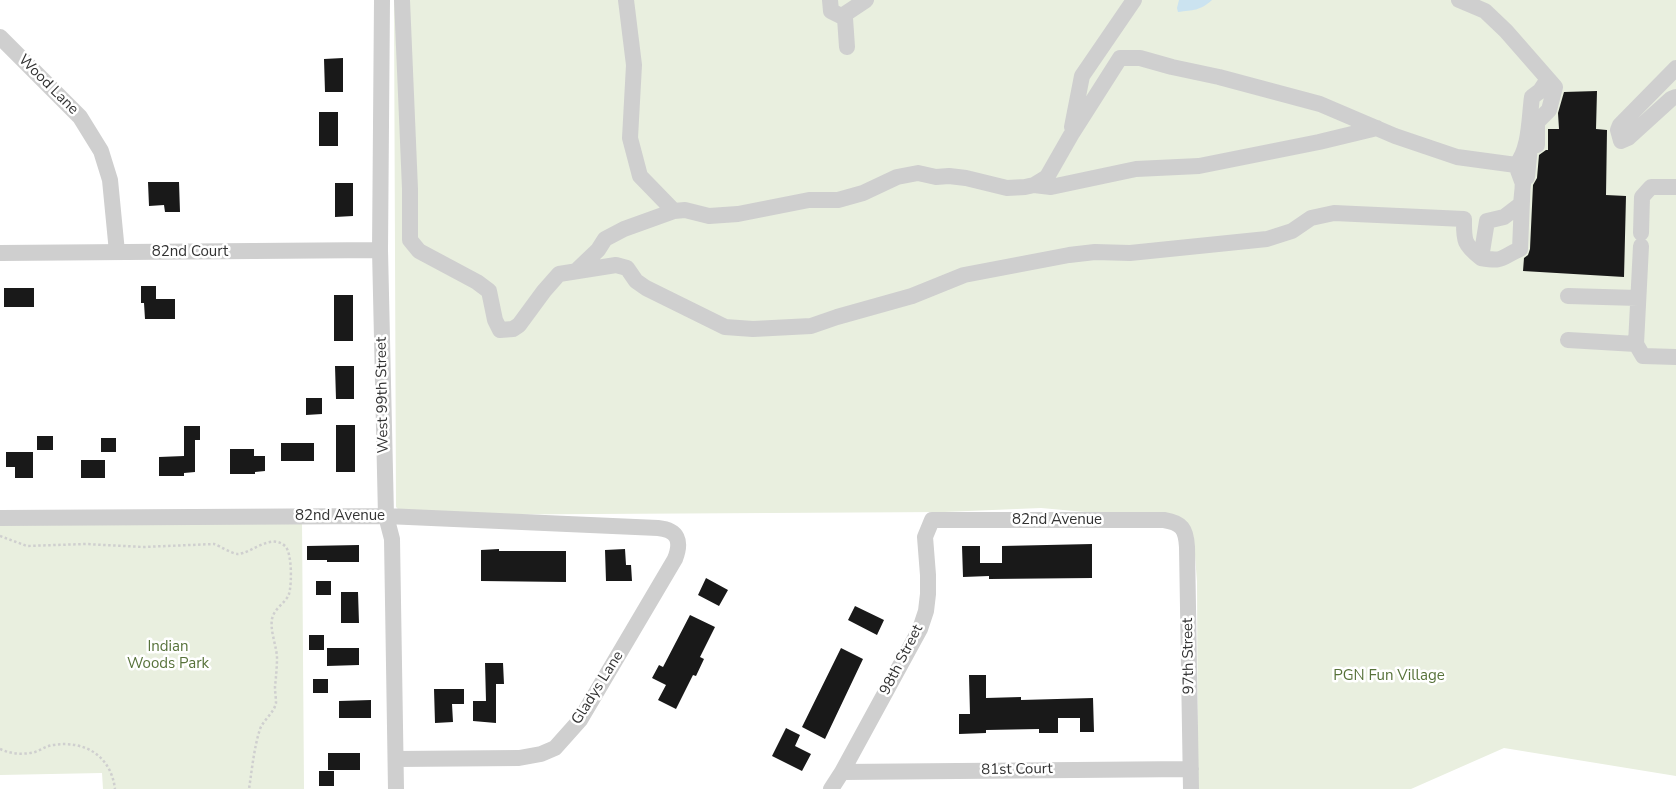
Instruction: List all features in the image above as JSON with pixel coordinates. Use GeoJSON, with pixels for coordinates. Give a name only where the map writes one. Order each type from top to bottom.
{"type":"FeatureCollection","features":[{"type":"Feature","properties":{"kind":"street","name":"West 99th Street"},"geometry":{"type":"LineString","coordinates":[[382,0],[380,250],[386,516],[392,539],[396,789]]}},
{"type":"Feature","properties":{"kind":"street"},"geometry":{"type":"LineString","coordinates":[[402,0],[410,189],[410,240],[419,251],[477,282],[488,291],[495,320],[500,330],[513,329],[518,325],[559,274],[616,265],[627,268],[636,281],[646,288],[724,327],[763,329],[811,326],[837,316],[912,296],[964,275],[1069,255],[1095,252],[1140,253],[1267,239],[1292,231],[1311,218],[1334,213],[1464,219],[1464,240],[1472,251],[1481,258],[1497,260],[1506,258],[1520,249],[1523,177],[1527,177],[1530,146],[1537,145],[1537,122],[1549,110],[1555,87],[1506,31],[1485,11],[1459,0]]}},
{"type":"Feature","properties":{"kind":"street"},"geometry":{"type":"LineString","coordinates":[[626,0],[634,65],[630,138],[640,176],[662,199],[681,211],[708,216],[738,214],[810,200],[838,200],[863,193],[896,177],[918,174],[966,178],[1007,188],[1025,187],[1136,169],[1199,166],[1377,128]]}},
{"type":"Feature","properties":{"kind":"street"},"geometry":{"type":"LineString","coordinates":[[830,0],[831,11],[846,18],[847,47]]}},
{"type":"Feature","properties":{"kind":"street"},"geometry":{"type":"LineString","coordinates":[[842,16],[866,0]]}},
{"type":"Feature","properties":{"kind":"street"},"geometry":{"type":"LineString","coordinates":[[1071,135],[1082,76],[1134,0]]}},
{"type":"Feature","properties":{"kind":"street","name":"Wood Lane"},"geometry":{"type":"LineString","coordinates":[[0,38],[80,117],[101,152],[110,180],[117,252]]}},
{"type":"Feature","properties":{"kind":"street"},"geometry":{"type":"LineString","coordinates":[[1044,183],[1071,135],[1120,58],[1125,57],[1140,58],[1219,77],[1320,104],[1395,136],[1457,157],[1516,165]]}},
{"type":"Feature","properties":{"kind":"street"},"geometry":{"type":"LineString","coordinates":[[1676,68],[1620,125],[1618,130],[1621,141],[1628,138],[1671,99],[1676,97]]}},
{"type":"Feature","properties":{"kind":"street"},"geometry":{"type":"LineString","coordinates":[[1516,165],[1522,158],[1526,145],[1532,97],[1540,91],[1548,80]]}},
{"type":"Feature","properties":{"kind":"street"},"geometry":{"type":"LineString","coordinates":[[1481,258],[1487,221],[1504,217],[1521,204],[1523,184],[1516,165]]}},
{"type":"Feature","properties":{"kind":"street"},"geometry":{"type":"LineString","coordinates":[[1676,187],[1651,187],[1642,197],[1636,344],[1643,356],[1676,358]]}},
{"type":"Feature","properties":{"kind":"street"},"geometry":{"type":"LineString","coordinates":[[574,273],[598,250],[604,238],[624,228],[681,211]]}},
{"type":"Feature","properties":{"kind":"street","name":"82nd Court"},"geometry":{"type":"LineString","coordinates":[[0,252],[380,250]]}},
{"type":"Feature","properties":{"kind":"street"},"geometry":{"type":"LineString","coordinates":[[1568,296],[1638,298]]}},
{"type":"Feature","properties":{"kind":"street"},"geometry":{"type":"LineString","coordinates":[[1568,340],[1636,344]]}},
{"type":"Feature","properties":{"kind":"street","name":"82nd Avenue"},"geometry":{"type":"LineString","coordinates":[[0,518],[386,516],[658,528],[672,531],[677,537]]}},
{"type":"Feature","properties":{"kind":"street","name":"82nd Avenue"},"geometry":{"type":"LineString","coordinates":[[932,520],[1164,520],[1180,526]]}},
{"type":"Feature","properties":{"kind":"street","name":"98th Street"},"geometry":{"type":"LineString","coordinates":[[831,789],[920,629],[926,611],[928,594],[925,537],[932,520]]}},
{"type":"Feature","properties":{"kind":"street","name":"97th Street"},"geometry":{"type":"LineString","coordinates":[[1180,526],[1184,530],[1187,547],[1191,789]]}},
{"type":"Feature","properties":{"kind":"street","name":"Gladys Lane"},"geometry":{"type":"LineString","coordinates":[[396,759],[519,758],[541,754],[554,748],[580,720],[675,559],[679,545],[677,537]]}},
{"type":"Feature","properties":{"kind":"street","name":"81st Court"},"geometry":{"type":"LineString","coordinates":[[842,772],[1191,769]]}},
{"type":"Feature","properties":{"kind":"path"},"geometry":{"type":"LineString","coordinates":[[0,536],[27,546],[86,544],[143,548],[214,544],[235,554],[243,553],[268,542],[282,544],[287,547],[290,555],[289,596],[272,617],[277,656],[276,702],[273,711],[261,726],[256,744],[249,789]]}},
{"type":"Feature","properties":{"kind":"path"},"geometry":{"type":"LineString","coordinates":[[0,749],[9,753],[24,754],[59,744],[94,751],[104,760],[114,780],[115,789]]}},
{"type":"Feature","properties":{"kind":"green space","name":"PGN Fun Village"},"geometry":{"type":"Polygon","coordinates":[[[394,0],[1676,0],[1676,776],[1504,748],[1411,789],[1198,789],[1197,582],[1194,542],[1191,532],[1096,513],[1041,508],[944,512],[420,515],[400,511],[396,507],[394,0]]]}},
{"type":"Feature","properties":{"kind":"green space","name":"Indian Woods Park"},"geometry":{"type":"Polygon","coordinates":[[[302,520],[304,789],[103,789],[102,773],[0,775],[0,523],[302,520]]]}},
{"type":"Feature","properties":{"kind":"water"},"geometry":{"type":"Polygon","coordinates":[[[1179,0],[1212,0],[1200,8],[1178,12],[1179,0]]]}},
{"type":"Feature","properties":{"kind":"building"},"geometry":{"type":"Polygon","coordinates":[[[343,58],[343,92],[325,92],[324,59],[343,58]]]}},
{"type":"Feature","properties":{"kind":"building"},"geometry":{"type":"Polygon","coordinates":[[[1597,91],[1596,129],[1607,130],[1606,195],[1626,196],[1624,277],[1523,271],[1524,258],[1528,255],[1530,249],[1533,185],[1537,178],[1539,155],[1548,150],[1548,129],[1559,129],[1558,113],[1564,92],[1597,91]]]}},
{"type":"Feature","properties":{"kind":"building"},"geometry":{"type":"Polygon","coordinates":[[[319,112],[338,112],[338,146],[319,146],[319,112]]]}},
{"type":"Feature","properties":{"kind":"building"},"geometry":{"type":"Polygon","coordinates":[[[148,182],[179,182],[180,212],[165,212],[164,205],[149,206],[148,182]]]}},
{"type":"Feature","properties":{"kind":"building"},"geometry":{"type":"Polygon","coordinates":[[[335,183],[353,183],[353,216],[335,217],[335,183]]]}},
{"type":"Feature","properties":{"kind":"building"},"geometry":{"type":"Polygon","coordinates":[[[141,286],[156,286],[156,299],[175,299],[175,319],[145,319],[144,303],[141,303],[141,286]]]}},
{"type":"Feature","properties":{"kind":"building"},"geometry":{"type":"Polygon","coordinates":[[[4,288],[34,288],[34,307],[4,307],[4,288]]]}},
{"type":"Feature","properties":{"kind":"building"},"geometry":{"type":"Polygon","coordinates":[[[334,295],[353,295],[353,341],[334,341],[334,295]]]}},
{"type":"Feature","properties":{"kind":"building"},"geometry":{"type":"Polygon","coordinates":[[[335,366],[354,366],[354,399],[336,399],[335,366]]]}},
{"type":"Feature","properties":{"kind":"building"},"geometry":{"type":"Polygon","coordinates":[[[306,398],[322,398],[322,414],[306,415],[306,398]]]}},
{"type":"Feature","properties":{"kind":"building"},"geometry":{"type":"Polygon","coordinates":[[[336,425],[355,425],[355,472],[336,472],[336,425]]]}},
{"type":"Feature","properties":{"kind":"building"},"geometry":{"type":"Polygon","coordinates":[[[184,426],[200,426],[200,440],[195,440],[195,472],[184,473],[184,476],[159,476],[159,457],[184,456],[184,426]]]}},
{"type":"Feature","properties":{"kind":"building"},"geometry":{"type":"Polygon","coordinates":[[[37,436],[53,436],[53,450],[37,450],[37,436]]]}},
{"type":"Feature","properties":{"kind":"building"},"geometry":{"type":"Polygon","coordinates":[[[101,438],[116,438],[116,452],[101,452],[101,438]]]}},
{"type":"Feature","properties":{"kind":"building"},"geometry":{"type":"Polygon","coordinates":[[[281,443],[314,443],[314,461],[281,461],[281,443]]]}},
{"type":"Feature","properties":{"kind":"building"},"geometry":{"type":"Polygon","coordinates":[[[230,449],[254,449],[254,456],[265,456],[265,471],[255,472],[255,474],[230,474],[230,449]]]}},
{"type":"Feature","properties":{"kind":"building"},"geometry":{"type":"Polygon","coordinates":[[[6,452],[33,452],[33,478],[15,478],[15,467],[6,467],[6,452]]]}},
{"type":"Feature","properties":{"kind":"building"},"geometry":{"type":"Polygon","coordinates":[[[81,460],[105,460],[105,478],[81,478],[81,460]]]}},
{"type":"Feature","properties":{"kind":"building"},"geometry":{"type":"Polygon","coordinates":[[[1092,544],[1092,578],[989,579],[989,576],[963,577],[962,546],[980,546],[980,563],[1002,563],[1002,546],[1092,544]]]}},
{"type":"Feature","properties":{"kind":"building"},"geometry":{"type":"Polygon","coordinates":[[[359,545],[359,562],[307,560],[307,546],[359,545]]]}},
{"type":"Feature","properties":{"kind":"building"},"geometry":{"type":"Polygon","coordinates":[[[499,549],[499,551],[566,551],[566,582],[481,581],[481,550],[499,549]]]}},
{"type":"Feature","properties":{"kind":"building"},"geometry":{"type":"Polygon","coordinates":[[[625,549],[626,565],[631,565],[632,581],[606,581],[605,550],[625,549]]]}},
{"type":"Feature","properties":{"kind":"building"},"geometry":{"type":"Polygon","coordinates":[[[706,578],[728,590],[719,606],[698,595],[706,578]]]}},
{"type":"Feature","properties":{"kind":"building"},"geometry":{"type":"Polygon","coordinates":[[[316,581],[331,581],[331,595],[316,595],[316,581]]]}},
{"type":"Feature","properties":{"kind":"building"},"geometry":{"type":"Polygon","coordinates":[[[341,592],[358,592],[359,623],[341,623],[341,592]]]}},
{"type":"Feature","properties":{"kind":"building"},"geometry":{"type":"Polygon","coordinates":[[[855,606],[884,620],[877,635],[848,620],[855,606]]]}},
{"type":"Feature","properties":{"kind":"building"},"geometry":{"type":"Polygon","coordinates":[[[690,615],[715,627],[700,657],[704,659],[696,676],[693,675],[676,709],[658,700],[666,685],[652,678],[659,665],[663,667],[690,615]]]}},
{"type":"Feature","properties":{"kind":"building"},"geometry":{"type":"Polygon","coordinates":[[[309,635],[324,635],[324,650],[309,650],[309,635]]]}},
{"type":"Feature","properties":{"kind":"building"},"geometry":{"type":"Polygon","coordinates":[[[327,648],[359,648],[359,665],[327,666],[327,648]]]}},
{"type":"Feature","properties":{"kind":"building"},"geometry":{"type":"Polygon","coordinates":[[[841,648],[863,659],[825,739],[802,727],[841,648]]]}},
{"type":"Feature","properties":{"kind":"building"},"geometry":{"type":"Polygon","coordinates":[[[485,663],[503,663],[504,684],[496,684],[496,723],[473,721],[473,701],[486,701],[485,663]]]}},
{"type":"Feature","properties":{"kind":"building"},"geometry":{"type":"Polygon","coordinates":[[[969,675],[986,675],[986,698],[1021,697],[1021,700],[1093,698],[1094,732],[1080,732],[1080,718],[1058,718],[1058,733],[1039,733],[1039,729],[986,730],[986,733],[959,734],[959,714],[970,714],[969,675]]]}},
{"type":"Feature","properties":{"kind":"building"},"geometry":{"type":"Polygon","coordinates":[[[313,679],[328,679],[328,693],[313,693],[313,679]]]}},
{"type":"Feature","properties":{"kind":"building"},"geometry":{"type":"Polygon","coordinates":[[[434,689],[464,689],[464,704],[452,704],[453,722],[435,723],[434,689]]]}},
{"type":"Feature","properties":{"kind":"building"},"geometry":{"type":"Polygon","coordinates":[[[371,700],[371,718],[339,718],[339,701],[371,700]]]}},
{"type":"Feature","properties":{"kind":"building"},"geometry":{"type":"Polygon","coordinates":[[[786,728],[800,735],[795,746],[811,754],[802,771],[772,756],[786,728]]]}},
{"type":"Feature","properties":{"kind":"building"},"geometry":{"type":"Polygon","coordinates":[[[328,753],[360,753],[360,770],[328,770],[328,753]]]}},
{"type":"Feature","properties":{"kind":"building"},"geometry":{"type":"Polygon","coordinates":[[[319,771],[334,771],[334,786],[319,786],[319,771]]]}}]}
